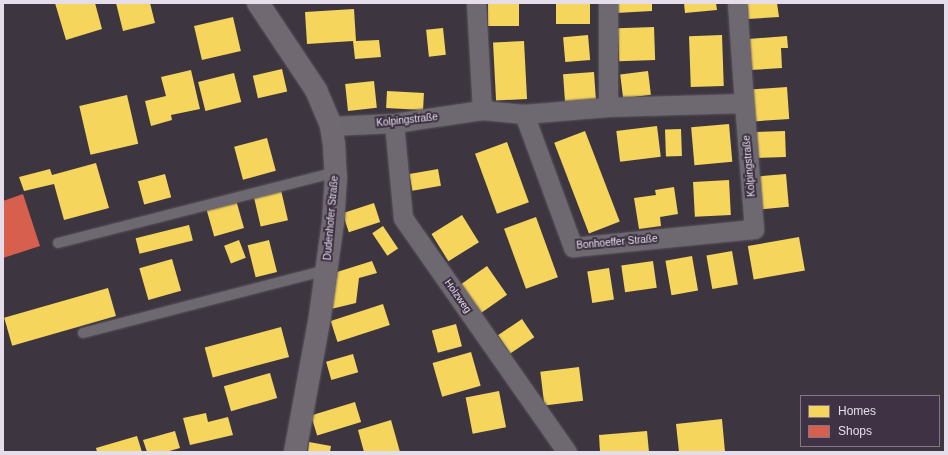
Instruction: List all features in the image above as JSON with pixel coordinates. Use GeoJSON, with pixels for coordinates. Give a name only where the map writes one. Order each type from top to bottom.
{"type":"FeatureCollection","features":[{"type":"Feature","properties":{"kind":"street","name":"Dudenhofer Straße"},"geometry":{"type":"LineString","coordinates":[[258,3],[316,90],[331,126],[336,172],[333,222],[326,270],[295,452]]}},
{"type":"Feature","properties":{"kind":"street"},"geometry":{"type":"LineString","coordinates":[[476,3],[482,110]]}},
{"type":"Feature","properties":{"kind":"street"},"geometry":{"type":"LineString","coordinates":[[608,3],[608,107]]}},
{"type":"Feature","properties":{"kind":"street","name":"Kolpingstraße"},"geometry":{"type":"LineString","coordinates":[[737,3],[754,229]]}},
{"type":"Feature","properties":{"kind":"street","name":"Kolpingstraße"},"geometry":{"type":"LineString","coordinates":[[331,126],[394,123],[482,110],[524,114],[608,107],[744,103]]}},
{"type":"Feature","properties":{"kind":"street","name":"Bonhoeffer Straße"},"geometry":{"type":"LineString","coordinates":[[524,114],[573,247],[754,229]]}},
{"type":"Feature","properties":{"kind":"street","name":"Holzweg"},"geometry":{"type":"LineString","coordinates":[[394,123],[403,218],[567,452]]}},
{"type":"Feature","properties":{"kind":"lane"},"geometry":{"type":"LineString","coordinates":[[58,243],[336,172]]}},
{"type":"Feature","properties":{"kind":"lane"},"geometry":{"type":"LineString","coordinates":[[83,333],[306,273],[326,270]]}},
{"type":"Feature","properties":{"kind":"building: Homes"},"geometry":{"type":"Polygon","coordinates":[[[55,3],[95,3],[102,29],[66,40],[55,3]]]}},
{"type":"Feature","properties":{"kind":"building: Homes"},"geometry":{"type":"Polygon","coordinates":[[[116,3],[150,3],[155,23],[123,31],[116,3]]]}},
{"type":"Feature","properties":{"kind":"building: Homes"},"geometry":{"type":"Polygon","coordinates":[[[488,3],[519,3],[519,26],[488,26],[488,3]]]}},
{"type":"Feature","properties":{"kind":"building: Homes"},"geometry":{"type":"Polygon","coordinates":[[[556,3],[590,3],[590,24],[556,24],[556,3]]]}},
{"type":"Feature","properties":{"kind":"building: Homes"},"geometry":{"type":"Polygon","coordinates":[[[616,3],[652,3],[652,11],[616,13],[616,3]]]}},
{"type":"Feature","properties":{"kind":"building: Homes"},"geometry":{"type":"Polygon","coordinates":[[[684,3],[716,3],[717,10],[685,13],[684,3]]]}},
{"type":"Feature","properties":{"kind":"building: Homes"},"geometry":{"type":"Polygon","coordinates":[[[747,3],[777,3],[779,17],[748,19],[747,3]]]}},
{"type":"Feature","properties":{"kind":"building: Homes"},"geometry":{"type":"Polygon","coordinates":[[[354,9],[356,41],[379,40],[381,57],[355,59],[353,41],[307,44],[305,12],[354,9]]]}},
{"type":"Feature","properties":{"kind":"building: Homes"},"geometry":{"type":"Polygon","coordinates":[[[233,17],[241,51],[202,60],[194,26],[233,17]]]}},
{"type":"Feature","properties":{"kind":"building: Homes"},"geometry":{"type":"Polygon","coordinates":[[[654,27],[655,60],[619,61],[618,28],[654,27]]]}},
{"type":"Feature","properties":{"kind":"building: Homes"},"geometry":{"type":"Polygon","coordinates":[[[443,28],[446,55],[429,57],[426,30],[443,28]]]}},
{"type":"Feature","properties":{"kind":"building: Homes"},"geometry":{"type":"Polygon","coordinates":[[[588,35],[590,60],[565,62],[563,37],[588,35]]]}},
{"type":"Feature","properties":{"kind":"building: Homes"},"geometry":{"type":"Polygon","coordinates":[[[722,35],[724,86],[691,87],[689,36],[722,35]]]}},
{"type":"Feature","properties":{"kind":"building: Homes"},"geometry":{"type":"Polygon","coordinates":[[[787,36],[788,48],[781,48],[782,68],[750,70],[748,39],[787,36]]]}},
{"type":"Feature","properties":{"kind":"building: Homes"},"geometry":{"type":"Polygon","coordinates":[[[524,41],[527,99],[496,101],[493,43],[524,41]]]}},
{"type":"Feature","properties":{"kind":"building: Homes"},"geometry":{"type":"Polygon","coordinates":[[[282,69],[287,91],[258,98],[253,76],[282,69]]]}},
{"type":"Feature","properties":{"kind":"building: Homes"},"geometry":{"type":"Polygon","coordinates":[[[191,70],[200,109],[171,115],[172,120],[151,126],[145,101],[166,96],[161,77],[191,70]]]}},
{"type":"Feature","properties":{"kind":"building: Homes"},"geometry":{"type":"Polygon","coordinates":[[[648,71],[651,95],[623,98],[620,74],[648,71]]]}},
{"type":"Feature","properties":{"kind":"building: Homes"},"geometry":{"type":"Polygon","coordinates":[[[594,72],[596,101],[565,103],[563,74],[594,72]]]}},
{"type":"Feature","properties":{"kind":"building: Homes"},"geometry":{"type":"Polygon","coordinates":[[[234,73],[241,102],[205,111],[198,82],[234,73]]]}},
{"type":"Feature","properties":{"kind":"building: Homes"},"geometry":{"type":"Polygon","coordinates":[[[374,81],[377,108],[348,111],[345,84],[374,81]]]}},
{"type":"Feature","properties":{"kind":"building: Homes"},"geometry":{"type":"Polygon","coordinates":[[[787,87],[789,119],[753,121],[751,90],[787,87]]]}},
{"type":"Feature","properties":{"kind":"building: Homes"},"geometry":{"type":"Polygon","coordinates":[[[387,91],[424,93],[423,110],[386,108],[387,91]]]}},
{"type":"Feature","properties":{"kind":"building: Homes"},"geometry":{"type":"Polygon","coordinates":[[[127,95],[138,144],[91,155],[79,106],[127,95]]]}},
{"type":"Feature","properties":{"kind":"building: Homes"},"geometry":{"type":"Polygon","coordinates":[[[729,124],[732,162],[694,165],[691,127],[729,124]]]}},
{"type":"Feature","properties":{"kind":"building: Homes"},"geometry":{"type":"Polygon","coordinates":[[[657,126],[661,157],[620,162],[616,131],[657,126]]]}},
{"type":"Feature","properties":{"kind":"building: Homes"},"geometry":{"type":"Polygon","coordinates":[[[681,129],[682,156],[666,157],[665,130],[681,129]]]}},
{"type":"Feature","properties":{"kind":"building: Homes"},"geometry":{"type":"Polygon","coordinates":[[[585,131],[620,222],[589,233],[554,143],[585,131]]]}},
{"type":"Feature","properties":{"kind":"building: Homes"},"geometry":{"type":"Polygon","coordinates":[[[785,131],[786,157],[755,158],[754,132],[785,131]]]}},
{"type":"Feature","properties":{"kind":"building: Homes"},"geometry":{"type":"Polygon","coordinates":[[[267,138],[276,171],[243,180],[234,147],[267,138]]]}},
{"type":"Feature","properties":{"kind":"building: Homes"},"geometry":{"type":"Polygon","coordinates":[[[507,142],[529,202],[497,214],[475,154],[507,142]]]}},
{"type":"Feature","properties":{"kind":"building: Homes"},"geometry":{"type":"Polygon","coordinates":[[[96,163],[109,208],[64,220],[54,184],[24,191],[19,177],[50,169],[52,175],[96,163]]]}},
{"type":"Feature","properties":{"kind":"building: Homes"},"geometry":{"type":"Polygon","coordinates":[[[438,169],[441,186],[412,191],[409,174],[438,169]]]}},
{"type":"Feature","properties":{"kind":"building: Homes"},"geometry":{"type":"Polygon","coordinates":[[[165,174],[171,197],[144,204],[138,181],[165,174]]]}},
{"type":"Feature","properties":{"kind":"building: Homes"},"geometry":{"type":"Polygon","coordinates":[[[786,174],[789,207],[761,209],[758,176],[786,174]]]}},
{"type":"Feature","properties":{"kind":"building: Homes"},"geometry":{"type":"Polygon","coordinates":[[[729,180],[731,215],[695,217],[693,182],[729,180]]]}},
{"type":"Feature","properties":{"kind":"building: Homes"},"geometry":{"type":"Polygon","coordinates":[[[674,187],[678,214],[660,217],[661,226],[639,229],[634,198],[656,195],[655,190],[674,187]]]}},
{"type":"Feature","properties":{"kind":"building: Homes"},"geometry":{"type":"Polygon","coordinates":[[[281,190],[288,220],[261,227],[254,196],[281,190]]]}},
{"type":"Feature","properties":{"kind":"building: Homes"},"geometry":{"type":"Polygon","coordinates":[[[236,200],[244,228],[214,236],[206,209],[236,200]]]}},
{"type":"Feature","properties":{"kind":"building: Homes"},"geometry":{"type":"Polygon","coordinates":[[[374,203],[380,222],[349,232],[343,213],[374,203]]]}},
{"type":"Feature","properties":{"kind":"building: Homes"},"geometry":{"type":"Polygon","coordinates":[[[462,215],[479,242],[448,261],[431,234],[462,215]]]}},
{"type":"Feature","properties":{"kind":"building: Homes"},"geometry":{"type":"Polygon","coordinates":[[[536,217],[558,277],[526,289],[504,229],[536,217]]]}},
{"type":"Feature","properties":{"kind":"building: Homes"},"geometry":{"type":"Polygon","coordinates":[[[189,225],[193,241],[140,254],[136,238],[189,225]]]}},
{"type":"Feature","properties":{"kind":"building: Homes"},"geometry":{"type":"Polygon","coordinates":[[[383,226],[398,248],[387,256],[372,233],[383,226]]]}},
{"type":"Feature","properties":{"kind":"building: Homes"},"geometry":{"type":"Polygon","coordinates":[[[799,237],[805,270],[754,280],[748,246],[799,237]]]}},
{"type":"Feature","properties":{"kind":"building: Homes"},"geometry":{"type":"Polygon","coordinates":[[[239,240],[246,258],[231,263],[224,246],[239,240]]]}},
{"type":"Feature","properties":{"kind":"building: Homes"},"geometry":{"type":"Polygon","coordinates":[[[269,240],[277,272],[256,277],[248,245],[269,240]]]}},
{"type":"Feature","properties":{"kind":"building: Homes"},"geometry":{"type":"Polygon","coordinates":[[[732,251],[738,284],[712,289],[706,256],[732,251]]]}},
{"type":"Feature","properties":{"kind":"building: Homes"},"geometry":{"type":"Polygon","coordinates":[[[692,256],[698,290],[671,295],[665,261],[692,256]]]}},
{"type":"Feature","properties":{"kind":"building: Homes"},"geometry":{"type":"Polygon","coordinates":[[[172,259],[181,291],[148,300],[139,268],[172,259]]]}},
{"type":"Feature","properties":{"kind":"building: Homes"},"geometry":{"type":"Polygon","coordinates":[[[372,261],[377,273],[359,278],[356,303],[331,309],[337,272],[372,261]]]}},
{"type":"Feature","properties":{"kind":"building: Homes"},"geometry":{"type":"Polygon","coordinates":[[[653,261],[657,288],[625,292],[621,265],[653,261]]]}},
{"type":"Feature","properties":{"kind":"building: Homes"},"geometry":{"type":"Polygon","coordinates":[[[487,266],[507,295],[477,316],[457,287],[487,266]]]}},
{"type":"Feature","properties":{"kind":"building: Homes"},"geometry":{"type":"Polygon","coordinates":[[[609,268],[614,300],[592,303],[587,271],[609,268]]]}},
{"type":"Feature","properties":{"kind":"building: Homes"},"geometry":{"type":"Polygon","coordinates":[[[108,288],[116,316],[12,346],[4,318],[108,288]]]}},
{"type":"Feature","properties":{"kind":"building: Homes"},"geometry":{"type":"Polygon","coordinates":[[[383,304],[390,325],[337,342],[331,321],[383,304]]]}},
{"type":"Feature","properties":{"kind":"building: Homes"},"geometry":{"type":"Polygon","coordinates":[[[522,319],[534,337],[510,353],[498,335],[522,319]]]}},
{"type":"Feature","properties":{"kind":"building: Homes"},"geometry":{"type":"Polygon","coordinates":[[[456,324],[462,346],[438,353],[432,330],[456,324]]]}},
{"type":"Feature","properties":{"kind":"building: Homes"},"geometry":{"type":"Polygon","coordinates":[[[281,327],[289,357],[213,377],[205,347],[281,327]]]}},
{"type":"Feature","properties":{"kind":"building: Homes"},"geometry":{"type":"Polygon","coordinates":[[[471,352],[481,386],[442,397],[433,363],[471,352]]]}},
{"type":"Feature","properties":{"kind":"building: Homes"},"geometry":{"type":"Polygon","coordinates":[[[353,354],[358,372],[331,380],[326,362],[353,354]]]}},
{"type":"Feature","properties":{"kind":"building: Homes"},"geometry":{"type":"Polygon","coordinates":[[[579,367],[583,401],[544,405],[540,372],[579,367]]]}},
{"type":"Feature","properties":{"kind":"building: Homes"},"geometry":{"type":"Polygon","coordinates":[[[270,373],[277,398],[231,411],[224,386],[270,373]]]}},
{"type":"Feature","properties":{"kind":"building: Homes"},"geometry":{"type":"Polygon","coordinates":[[[499,391],[506,427],[473,434],[466,397],[499,391]]]}},
{"type":"Feature","properties":{"kind":"building: Homes"},"geometry":{"type":"Polygon","coordinates":[[[355,402],[361,422],[317,436],[311,415],[355,402]]]}},
{"type":"Feature","properties":{"kind":"building: Homes"},"geometry":{"type":"Polygon","coordinates":[[[206,413],[208,422],[228,417],[233,435],[190,445],[183,418],[206,413]]]}},
{"type":"Feature","properties":{"kind":"building: Homes"},"geometry":{"type":"Polygon","coordinates":[[[722,419],[725,452],[679,452],[676,424],[722,419]]]}},
{"type":"Feature","properties":{"kind":"building: Homes"},"geometry":{"type":"Polygon","coordinates":[[[391,420],[400,452],[364,452],[358,430],[391,420]]]}},
{"type":"Feature","properties":{"kind":"building: Homes"},"geometry":{"type":"Polygon","coordinates":[[[175,431],[180,448],[166,452],[147,452],[143,440],[175,431]]]}},
{"type":"Feature","properties":{"kind":"building: Homes"},"geometry":{"type":"Polygon","coordinates":[[[647,431],[649,452],[600,452],[599,435],[647,431]]]}},
{"type":"Feature","properties":{"kind":"building: Homes"},"geometry":{"type":"Polygon","coordinates":[[[137,436],[142,452],[97,452],[96,448],[137,436]]]}},
{"type":"Feature","properties":{"kind":"building: Homes"},"geometry":{"type":"Polygon","coordinates":[[[309,442],[331,446],[330,452],[308,452],[309,442]]]}},
{"type":"Feature","properties":{"kind":"building: Shops"},"geometry":{"type":"Polygon","coordinates":[[[23,194],[40,246],[3,258],[3,201],[23,194]]]}}]}
